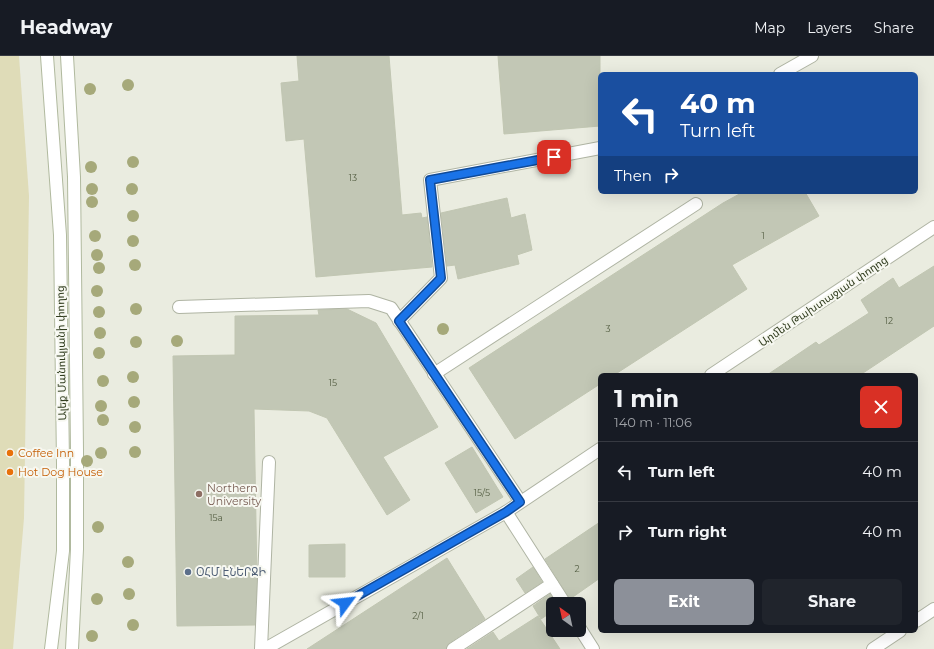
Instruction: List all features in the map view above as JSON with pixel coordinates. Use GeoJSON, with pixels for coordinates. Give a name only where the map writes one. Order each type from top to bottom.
{"type":"FeatureCollection","features":[{"type":"Feature","properties":{"kind":"street","name":"Ալեք Մանուկյանի փողոց"},"geometry":{"type":"LineString","coordinates":[[47,56],[60,236],[63,480],[63,551],[51,649]]}},
{"type":"Feature","properties":{"kind":"street","name":"Ալեք Մանուկյանի փողոց"},"geometry":{"type":"LineString","coordinates":[[68,56],[74,176],[78,450],[77,550],[72,649]]}},
{"type":"Feature","properties":{"kind":"street"},"geometry":{"type":"LineString","coordinates":[[784,72],[812,56]]}},
{"type":"Feature","properties":{"kind":"street"},"geometry":{"type":"LineString","coordinates":[[399,321],[441,278],[430,180],[598,148]]}},
{"type":"Feature","properties":{"kind":"street"},"geometry":{"type":"LineString","coordinates":[[434,374],[696,204]]}},
{"type":"Feature","properties":{"kind":"street","name":"Արմեն Թախտաջյան փողոց"},"geometry":{"type":"LineString","coordinates":[[714,373],[934,228]]}},
{"type":"Feature","properties":{"kind":"street"},"geometry":{"type":"LineString","coordinates":[[179,307],[369,302],[391,308],[520,502]]}},
{"type":"Feature","properties":{"kind":"street"},"geometry":{"type":"LineString","coordinates":[[265,649],[506,512],[598,450]]}},
{"type":"Feature","properties":{"kind":"street"},"geometry":{"type":"LineString","coordinates":[[261,649],[268,462]]}},
{"type":"Feature","properties":{"kind":"street"},"geometry":{"type":"LineString","coordinates":[[506,512],[560,597]]}},
{"type":"Feature","properties":{"kind":"street"},"geometry":{"type":"LineString","coordinates":[[453,649],[552,584]]}},
{"type":"Feature","properties":{"kind":"street"},"geometry":{"type":"LineString","coordinates":[[918,619],[934,609]]}},
{"type":"Feature","properties":{"kind":"street"},"geometry":{"type":"LineString","coordinates":[[873,649],[897,633]]}},
{"type":"Feature","properties":{"kind":"street"},"geometry":{"type":"LineString","coordinates":[[585,637],[593,649]]}},
{"type":"Feature","properties":{"kind":"shaded area"},"geometry":{"type":"Polygon","coordinates":[[[0,56],[19,56],[29,196],[24,518],[13,649],[0,649],[0,56]]]}},
{"type":"Feature","properties":{"kind":"building"},"geometry":{"type":"Polygon","coordinates":[[[297,56],[389,56],[402,215],[421,213],[422,218],[427,217],[432,267],[316,277],[304,139],[286,141],[281,83],[299,81],[297,56]]]}},
{"type":"Feature","properties":{"kind":"building"},"geometry":{"type":"Polygon","coordinates":[[[498,56],[600,56],[600,72],[598,72],[598,126],[504,134],[498,56]]]}},
{"type":"Feature","properties":{"kind":"building"},"geometry":{"type":"Polygon","coordinates":[[[739,194],[806,194],[819,216],[732,265],[747,289],[617,373],[598,373],[598,385],[515,439],[469,368],[723,203],[739,194]]]}},
{"type":"Feature","properties":{"kind":"building"},"geometry":{"type":"Polygon","coordinates":[[[507,198],[511,218],[525,214],[532,250],[517,255],[519,264],[458,279],[455,265],[447,266],[441,213],[507,198]]]}},
{"type":"Feature","properties":{"kind":"building"},"geometry":{"type":"Polygon","coordinates":[[[934,266],[934,326],[863,373],[770,373],[816,342],[819,345],[869,313],[861,300],[893,278],[899,288],[934,266]]]}},
{"type":"Feature","properties":{"kind":"building"},"geometry":{"type":"Polygon","coordinates":[[[347,309],[376,323],[438,427],[383,457],[410,500],[387,515],[327,418],[309,411],[254,409],[257,579],[255,625],[177,626],[173,356],[235,355],[235,316],[319,315],[318,310],[347,309]]]}},
{"type":"Feature","properties":{"kind":"building"},"geometry":{"type":"Polygon","coordinates":[[[472,447],[503,497],[476,513],[445,463],[472,447]]]}},
{"type":"Feature","properties":{"kind":"building"},"geometry":{"type":"Polygon","coordinates":[[[598,523],[598,579],[573,597],[569,597],[545,559],[598,523]]]}},
{"type":"Feature","properties":{"kind":"building"},"geometry":{"type":"Polygon","coordinates":[[[345,544],[345,577],[309,577],[309,545],[345,544]]]}},
{"type":"Feature","properties":{"kind":"building"},"geometry":{"type":"Polygon","coordinates":[[[447,558],[485,619],[449,643],[446,649],[307,649],[447,558]]]}},
{"type":"Feature","properties":{"kind":"building"},"geometry":{"type":"Polygon","coordinates":[[[533,567],[542,582],[525,593],[516,579],[533,567]]]}},
{"type":"Feature","properties":{"kind":"building"},"geometry":{"type":"Polygon","coordinates":[[[550,594],[552,597],[546,597],[546,616],[541,619],[533,606],[550,594]]]}},
{"type":"Feature","properties":{"kind":"building"},"geometry":{"type":"Polygon","coordinates":[[[538,616],[546,628],[546,637],[552,637],[560,649],[467,649],[493,632],[499,641],[538,616]]]}},
{"type":"Feature","properties":{"kind":"place","name":"Coffee Inn"},"geometry":{"type":"Point","coordinates":[10,453]}},
{"type":"Feature","properties":{"kind":"place","name":"Hot Dog House"},"geometry":{"type":"Point","coordinates":[10,472]}},
{"type":"Feature","properties":{"kind":"place","name":"Northern University"},"geometry":{"type":"Point","coordinates":[199,494]}},
{"type":"Feature","properties":{"kind":"place","name":"ՕՀՄ ԷՆԵՐՋԻ"},"geometry":{"type":"Point","coordinates":[188,572]}},
{"type":"Feature","properties":{"kind":"route"},"geometry":{"type":"LineString","coordinates":[[345,603],[506,512],[520,502],[399,321],[441,278],[430,180],[554,157]]}}]}
